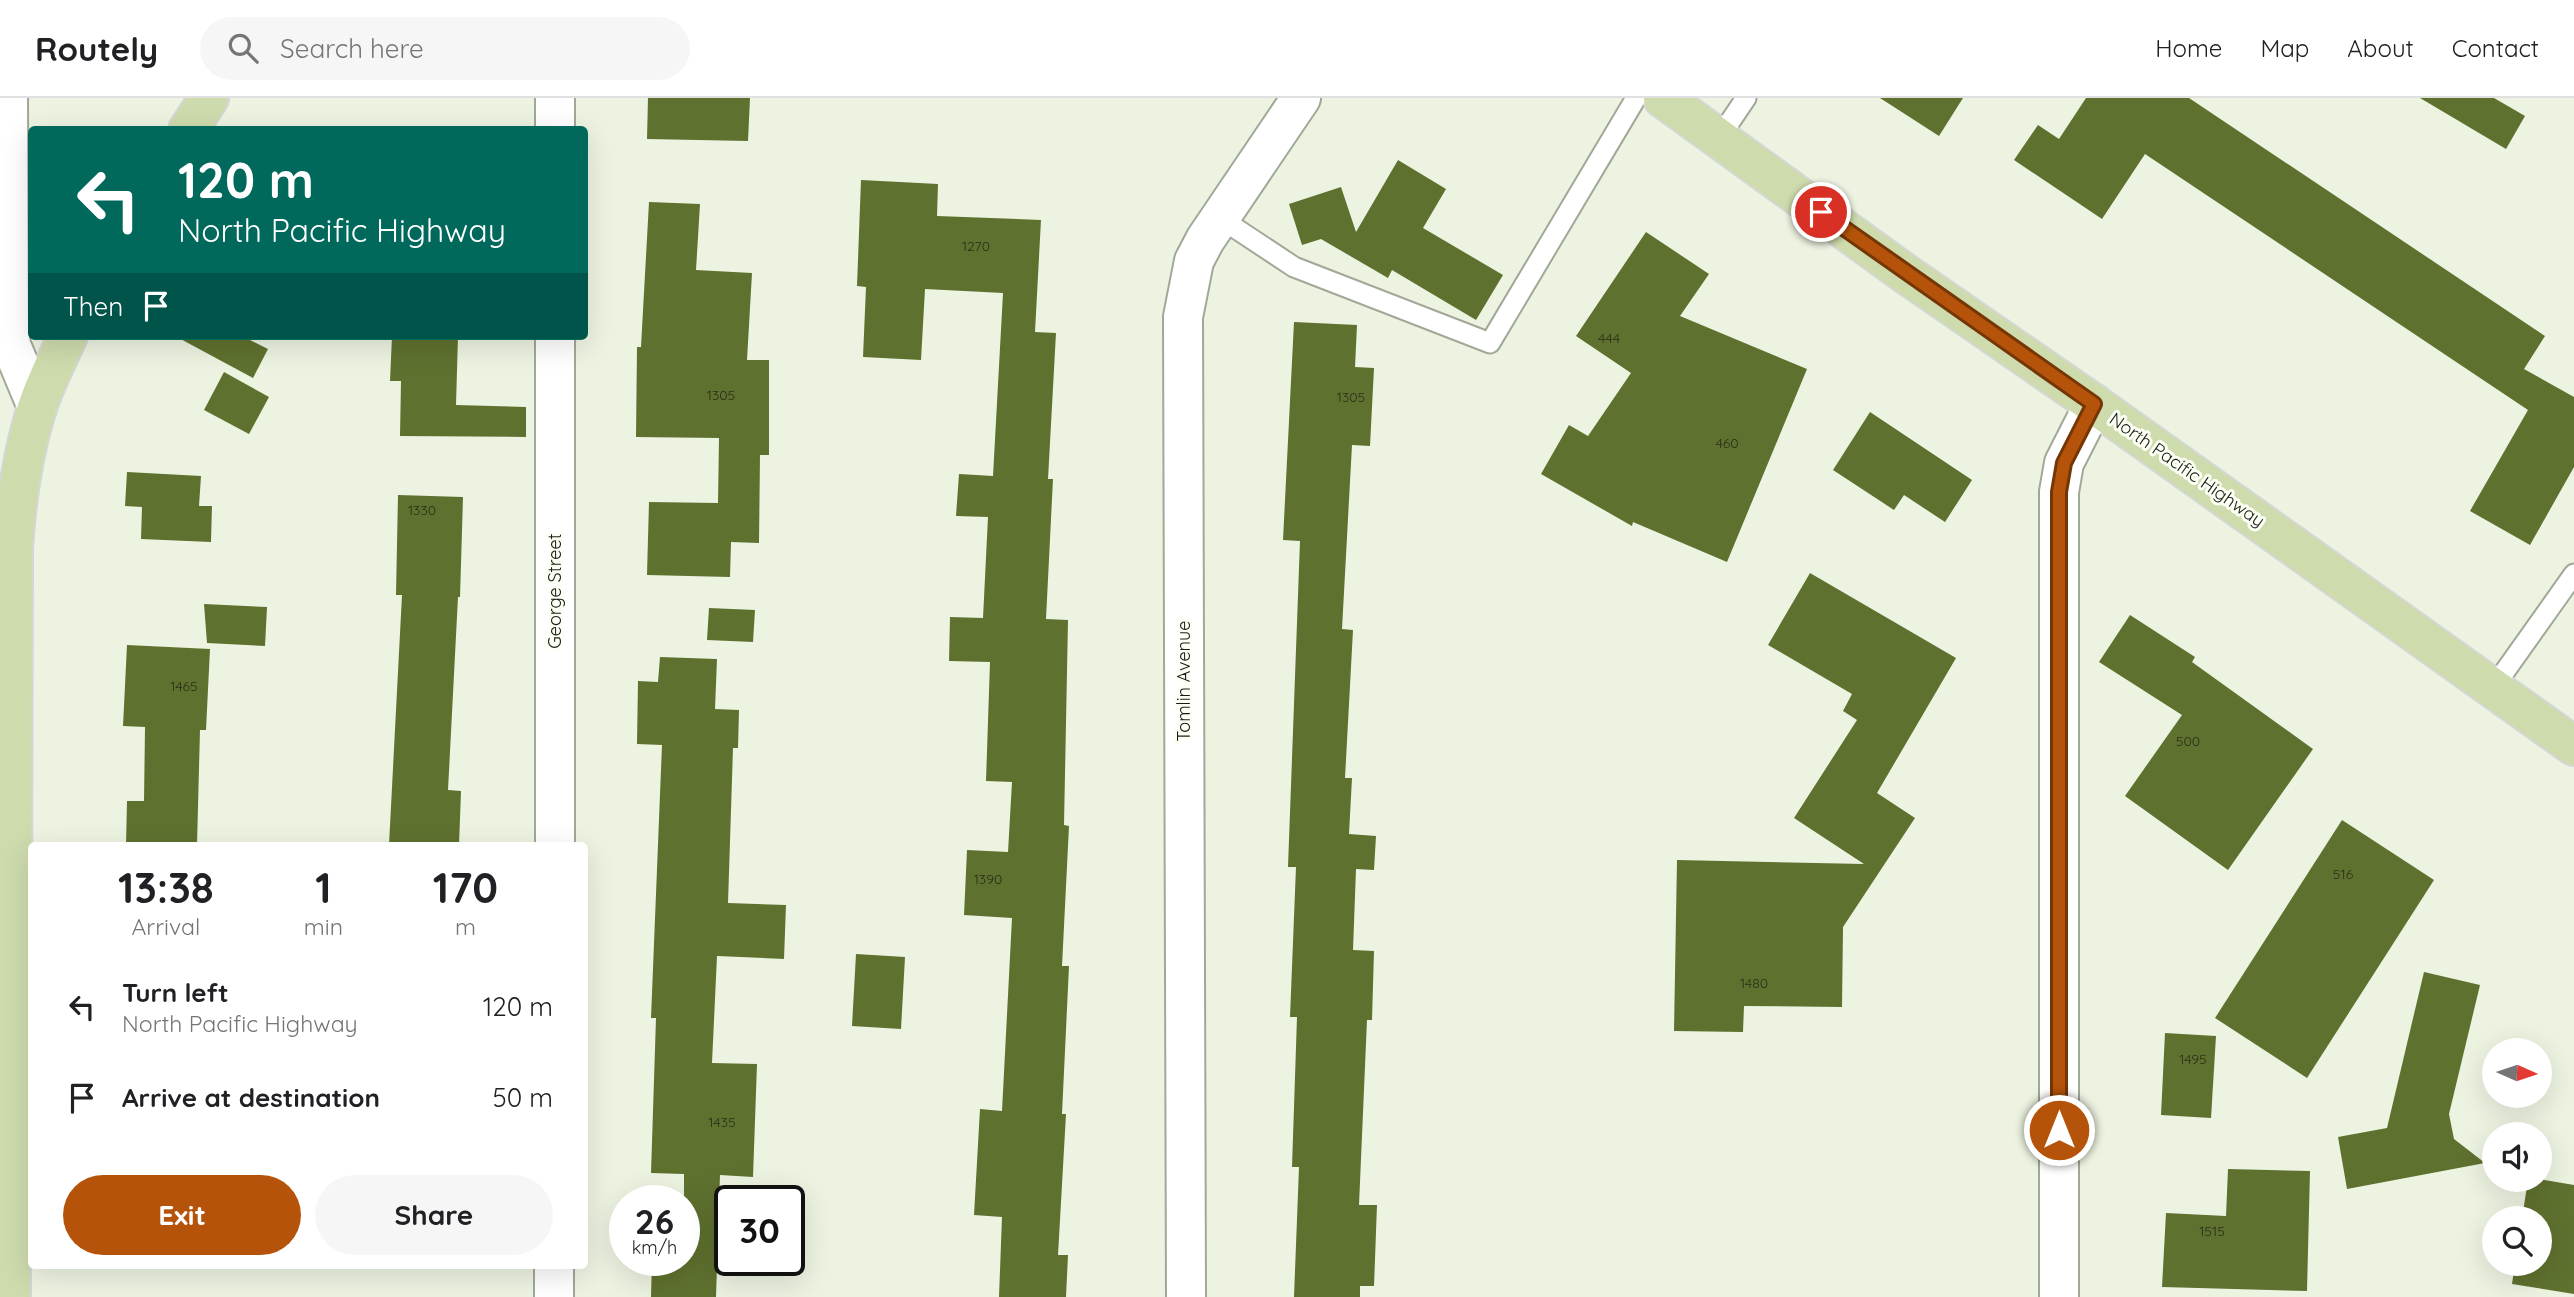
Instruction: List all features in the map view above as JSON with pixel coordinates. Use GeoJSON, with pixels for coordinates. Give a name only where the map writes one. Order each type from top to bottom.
{"type":"FeatureCollection","features":[{"type":"Feature","properties":{"kind":"main road"},"geometry":{"type":"LineString","coordinates":[[191,126],[209,98]]}},
{"type":"Feature","properties":{"kind":"main road","name":"North Pacific Highway"},"geometry":{"type":"LineString","coordinates":[[1663,98],[1903,272],[2094,404],[2574,746]]}},
{"type":"Feature","properties":{"kind":"main road"},"geometry":{"type":"LineString","coordinates":[[11,1297],[6,683],[16,506],[20,471],[37,407],[66,340]]}},
{"type":"Feature","properties":{"kind":"street"},"geometry":{"type":"LineString","coordinates":[[8,98],[9,331],[11,345],[37,407]]}},
{"type":"Feature","properties":{"kind":"street"},"geometry":{"type":"LineString","coordinates":[[555,98],[555,126]]}},
{"type":"Feature","properties":{"kind":"street","name":"Tomlin Avenue"},"geometry":{"type":"LineString","coordinates":[[1186,1297],[1183,317],[1194,261],[1301,98]]}},
{"type":"Feature","properties":{"kind":"street","name":"George Street"},"geometry":{"type":"LineString","coordinates":[[555,340],[555,842]]}},
{"type":"Feature","properties":{"kind":"street"},"geometry":{"type":"LineString","coordinates":[[2059,1297],[2059,492],[2064,463],[2094,404]]}},
{"type":"Feature","properties":{"kind":"street"},"geometry":{"type":"LineString","coordinates":[[554,1269],[554,1297]]}},
{"type":"Feature","properties":{"kind":"lane"},"geometry":{"type":"LineString","coordinates":[[1220,218],[1294,267],[1490,343],[1636,98]]}},
{"type":"Feature","properties":{"kind":"lane"},"geometry":{"type":"LineString","coordinates":[[1718,138],[1746,98]]}},
{"type":"Feature","properties":{"kind":"lane"},"geometry":{"type":"LineString","coordinates":[[2493,688],[2574,574]]}},
{"type":"Feature","properties":{"kind":"building"},"geometry":{"type":"Polygon","coordinates":[[[648,98],[750,98],[748,141],[647,139],[648,98]]]}},
{"type":"Feature","properties":{"kind":"building"},"geometry":{"type":"Polygon","coordinates":[[[1880,98],[1963,98],[1939,136],[1880,98]]]}},
{"type":"Feature","properties":{"kind":"building"},"geometry":{"type":"Polygon","coordinates":[[[2086,98],[2189,98],[2545,336],[2524,369],[2574,397],[2574,467],[2530,545],[2470,511],[2528,410],[2145,154],[2102,219],[2014,160],[2038,125],[2059,139],[2086,98]]]}},
{"type":"Feature","properties":{"kind":"building"},"geometry":{"type":"Polygon","coordinates":[[[2420,98],[2494,98],[2525,116],[2506,149],[2420,98]]]}},
{"type":"Feature","properties":{"kind":"building"},"geometry":{"type":"Polygon","coordinates":[[[1398,160],[1446,189],[1423,228],[1503,275],[1476,320],[1392,270],[1388,278],[1321,239],[1302,245],[1289,204],[1341,187],[1356,232],[1398,160]]]}},
{"type":"Feature","properties":{"kind":"building"},"geometry":{"type":"Polygon","coordinates":[[[861,180],[938,184],[937,216],[1041,220],[1035,332],[1056,333],[1048,479],[1053,479],[1046,619],[1068,620],[1064,825],[1069,826],[1062,966],[1069,966],[1062,1114],[1066,1114],[1058,1255],[1068,1255],[1066,1297],[999,1297],[1002,1217],[974,1215],[980,1109],[1002,1111],[1012,918],[964,915],[967,850],[1008,852],[1012,782],[986,781],[990,662],[949,661],[950,617],[983,618],[988,517],[956,516],[959,474],[993,476],[1003,293],[925,289],[921,360],[863,357],[866,287],[857,286],[861,180]]]}},
{"type":"Feature","properties":{"kind":"building"},"geometry":{"type":"Polygon","coordinates":[[[649,202],[700,204],[696,270],[752,273],[747,360],[769,360],[769,455],[760,455],[759,543],[731,542],[730,577],[647,575],[649,502],[718,503],[719,438],[636,437],[637,347],[641,347],[649,202]]]}},
{"type":"Feature","properties":{"kind":"building"},"geometry":{"type":"Polygon","coordinates":[[[1646,232],[1709,274],[1680,316],[1807,369],[1727,562],[1633,522],[1632,526],[1541,474],[1569,425],[1588,436],[1631,373],[1576,336],[1646,232]]]}},
{"type":"Feature","properties":{"kind":"building"},"geometry":{"type":"Polygon","coordinates":[[[1294,322],[1357,325],[1355,367],[1374,368],[1370,446],[1352,445],[1342,629],[1353,630],[1345,778],[1352,778],[1349,834],[1376,836],[1374,870],[1356,869],[1353,950],[1374,951],[1372,1020],[1367,1020],[1359,1205],[1377,1205],[1374,1286],[1360,1286],[1360,1297],[1294,1297],[1299,1167],[1292,1167],[1297,1017],[1290,1017],[1296,867],[1288,867],[1300,541],[1283,540],[1294,322]]]}},
{"type":"Feature","properties":{"kind":"building"},"geometry":{"type":"Polygon","coordinates":[[[182,340],[250,340],[268,349],[253,378],[182,340]]]}},
{"type":"Feature","properties":{"kind":"building"},"geometry":{"type":"Polygon","coordinates":[[[392,340],[458,340],[456,405],[526,407],[526,437],[400,436],[401,381],[390,381],[392,340]]]}},
{"type":"Feature","properties":{"kind":"building"},"geometry":{"type":"Polygon","coordinates":[[[224,372],[269,397],[249,434],[204,410],[224,372]]]}},
{"type":"Feature","properties":{"kind":"building"},"geometry":{"type":"Polygon","coordinates":[[[1870,412],[1972,480],[1945,522],[1904,495],[1894,510],[1833,470],[1870,412]]]}},
{"type":"Feature","properties":{"kind":"building"},"geometry":{"type":"Polygon","coordinates":[[[127,472],[201,476],[199,506],[212,506],[211,542],[141,539],[142,507],[125,506],[127,472]]]}},
{"type":"Feature","properties":{"kind":"building"},"geometry":{"type":"Polygon","coordinates":[[[398,495],[463,497],[460,597],[448,790],[461,791],[459,842],[389,842],[402,595],[396,595],[398,495]]]}},
{"type":"Feature","properties":{"kind":"building"},"geometry":{"type":"Polygon","coordinates":[[[1810,573],[1956,658],[1877,793],[1915,818],[1843,927],[1842,1007],[1744,1006],[1743,1032],[1674,1031],[1677,860],[1864,864],[1794,818],[1857,720],[1843,711],[1852,694],[1768,645],[1810,573]]]}},
{"type":"Feature","properties":{"kind":"building"},"geometry":{"type":"Polygon","coordinates":[[[204,604],[267,607],[265,646],[207,643],[204,604]]]}},
{"type":"Feature","properties":{"kind":"building"},"geometry":{"type":"Polygon","coordinates":[[[709,608],[755,610],[753,642],[707,640],[709,608]]]}},
{"type":"Feature","properties":{"kind":"building"},"geometry":{"type":"Polygon","coordinates":[[[2130,615],[2195,657],[2192,662],[2313,749],[2228,870],[2125,796],[2182,715],[2099,662],[2130,615]]]}},
{"type":"Feature","properties":{"kind":"building"},"geometry":{"type":"Polygon","coordinates":[[[127,645],[210,649],[206,730],[200,730],[197,842],[126,842],[127,801],[144,801],[145,727],[123,726],[127,645]]]}},
{"type":"Feature","properties":{"kind":"building"},"geometry":{"type":"Polygon","coordinates":[[[660,657],[717,659],[715,709],[739,710],[738,748],[733,748],[728,903],[786,905],[784,959],[717,956],[712,1063],[757,1064],[753,1177],[720,1175],[720,1185],[714,1185],[716,1297],[651,1297],[652,1276],[700,1276],[700,1185],[684,1185],[684,1174],[651,1173],[656,1018],[651,1018],[662,745],[637,744],[638,681],[658,682],[660,657]]]}},
{"type":"Feature","properties":{"kind":"building"},"geometry":{"type":"Polygon","coordinates":[[[2342,820],[2434,880],[2307,1078],[2215,1018],[2342,820]]]}},
{"type":"Feature","properties":{"kind":"building"},"geometry":{"type":"Polygon","coordinates":[[[856,954],[905,957],[901,1029],[852,1026],[856,954]]]}},
{"type":"Feature","properties":{"kind":"building"},"geometry":{"type":"Polygon","coordinates":[[[2424,972],[2480,985],[2449,1114],[2454,1139],[2482,1161],[2482,1164],[2347,1189],[2338,1137],[2387,1128],[2424,972]]]}},
{"type":"Feature","properties":{"kind":"building"},"geometry":{"type":"Polygon","coordinates":[[[2165,1033],[2216,1036],[2211,1118],[2161,1115],[2165,1033]]]}},
{"type":"Feature","properties":{"kind":"building"},"geometry":{"type":"Polygon","coordinates":[[[2228,1169],[2310,1171],[2307,1291],[2162,1287],[2166,1213],[2226,1216],[2228,1169]]]}},
{"type":"Feature","properties":{"kind":"building"},"geometry":{"type":"Polygon","coordinates":[[[2552,1181],[2574,1185],[2574,1294],[2512,1284],[2513,1276],[2552,1276],[2552,1206],[2524,1206],[2526,1192],[2552,1192],[2552,1181]]]}},
{"type":"Feature","properties":{"kind":"route"},"geometry":{"type":"LineString","coordinates":[[1821,212],[2094,404],[2064,463],[2059,492],[2059,1130]]}}]}
